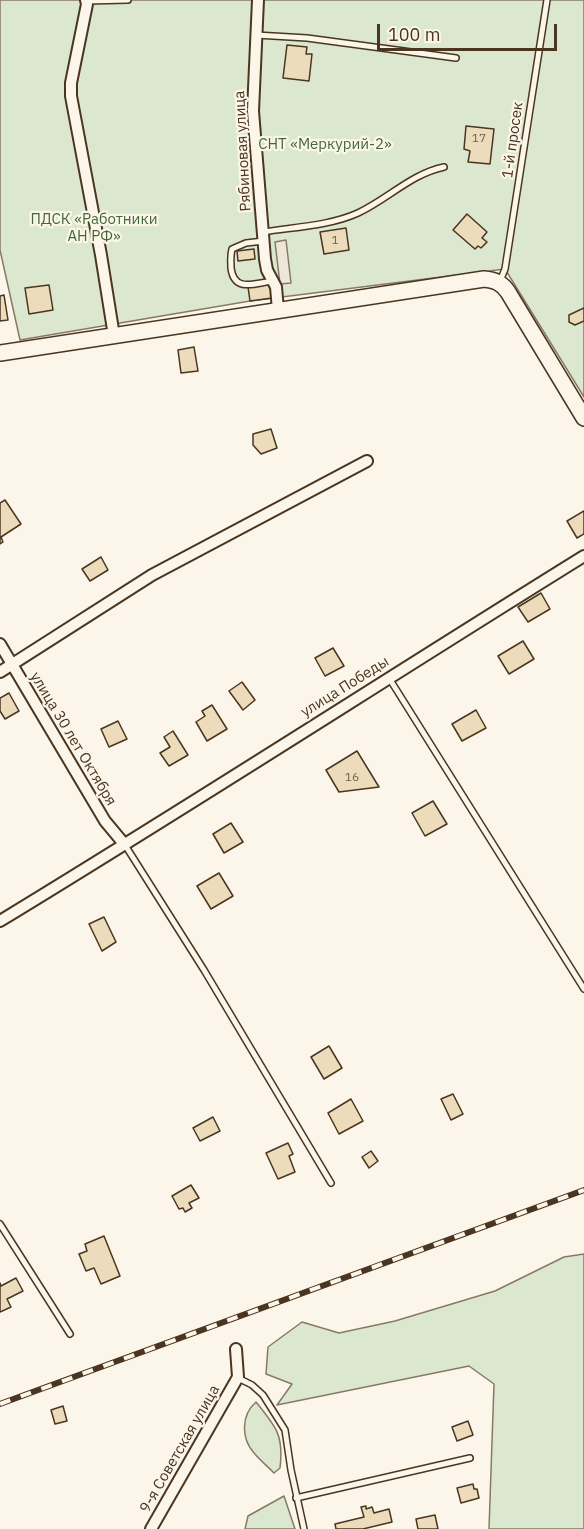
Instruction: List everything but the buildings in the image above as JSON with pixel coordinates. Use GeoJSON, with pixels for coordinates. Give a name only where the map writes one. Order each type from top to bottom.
{"type":"FeatureCollection","features":[{"type":"Feature","properties":{"kind":"street"},"geometry":{"type":"LineString","coordinates":[[86,0],[71,83],[71,96],[114,336]]}},
{"type":"Feature","properties":{"kind":"street","name":"Рябиновая улица"},"geometry":{"type":"LineString","coordinates":[[258,0],[253,111],[267,270],[273,281],[277,304]]}},
{"type":"Feature","properties":{"kind":"street"},"geometry":{"type":"LineString","coordinates":[[0,353],[114,336],[277,304],[484,279],[499,282],[508,292],[584,418]]}},
{"type":"Feature","properties":{"kind":"street"},"geometry":{"type":"LineString","coordinates":[[0,672],[152,575],[367,461]]}},
{"type":"Feature","properties":{"kind":"street","name":"улица Победы"},"geometry":{"type":"LineString","coordinates":[[0,921],[584,556]]}},
{"type":"Feature","properties":{"kind":"street","name":"улица 30 лет Октября"},"geometry":{"type":"LineString","coordinates":[[0,645],[105,821],[124,845]]}},
{"type":"Feature","properties":{"kind":"street","name":"9-я Советская улица"},"geometry":{"type":"LineString","coordinates":[[152,1529],[238,1377],[236,1349]]}},
{"type":"Feature","properties":{"kind":"lane"},"geometry":{"type":"LineString","coordinates":[[86,0],[128,0]]}},
{"type":"Feature","properties":{"kind":"lane","name":"1-й просек"},"geometry":{"type":"LineString","coordinates":[[499,282],[506,269],[547,0]]}},
{"type":"Feature","properties":{"kind":"lane"},"geometry":{"type":"LineString","coordinates":[[256,35],[307,38],[456,58]]}},
{"type":"Feature","properties":{"kind":"lane"},"geometry":{"type":"LineString","coordinates":[[273,281],[245,285],[237,283],[232,278],[230,256],[232,249],[263,236],[352,215],[420,174],[444,167]]}},
{"type":"Feature","properties":{"kind":"lane"},"geometry":{"type":"LineString","coordinates":[[388,677],[584,989]]}},
{"type":"Feature","properties":{"kind":"lane"},"geometry":{"type":"LineString","coordinates":[[124,845],[209,979],[331,1183]]}},
{"type":"Feature","properties":{"kind":"lane"},"geometry":{"type":"LineString","coordinates":[[0,1224],[70,1334]]}},
{"type":"Feature","properties":{"kind":"lane"},"geometry":{"type":"LineString","coordinates":[[238,1377],[263,1395],[285,1430],[296,1498],[304,1529]]}},
{"type":"Feature","properties":{"kind":"lane"},"geometry":{"type":"LineString","coordinates":[[296,1498],[470,1458]]}},
{"type":"Feature","properties":{"kind":"green space"},"geometry":{"type":"Polygon","coordinates":[[[0,0],[584,0],[584,397],[505,269],[250,301],[20,340],[0,250],[0,0]]]}},
{"type":"Feature","properties":{"kind":"green space"},"geometry":{"type":"Polygon","coordinates":[[[584,1254],[584,1529],[489,1529],[494,1384],[469,1366],[277,1405],[292,1384],[266,1374],[268,1347],[302,1322],[339,1333],[395,1321],[495,1291],[564,1257],[584,1254]]]}},
{"type":"Feature","properties":{"kind":"green space"},"geometry":{"type":"Polygon","coordinates":[[[256,1402],[273,1425],[279,1439],[280,1468],[274,1473],[254,1453],[245,1434],[245,1420],[256,1402]]]}},
{"type":"Feature","properties":{"kind":"green space"},"geometry":{"type":"Polygon","coordinates":[[[284,1496],[295,1529],[245,1529],[248,1516],[284,1496]]]}},
{"type":"Feature","properties":{"kind":"shaded area"},"geometry":{"type":"Polygon","coordinates":[[[286,240],[291,283],[280,284],[275,242],[286,240]]]}},
{"type":"Feature","properties":{"kind":"railway"},"geometry":{"type":"LineString","coordinates":[[0,1404],[584,1190]]}},
{"type":"Feature","properties":{"kind":"park label","name":"СНТ «Меркурий-2»"},"geometry":{"type":"Point","coordinates":[325,145]}},
{"type":"Feature","properties":{"kind":"park label","name":"ПДСК «Работники АН РФ»"},"geometry":{"type":"Point","coordinates":[94,228]}}]}
